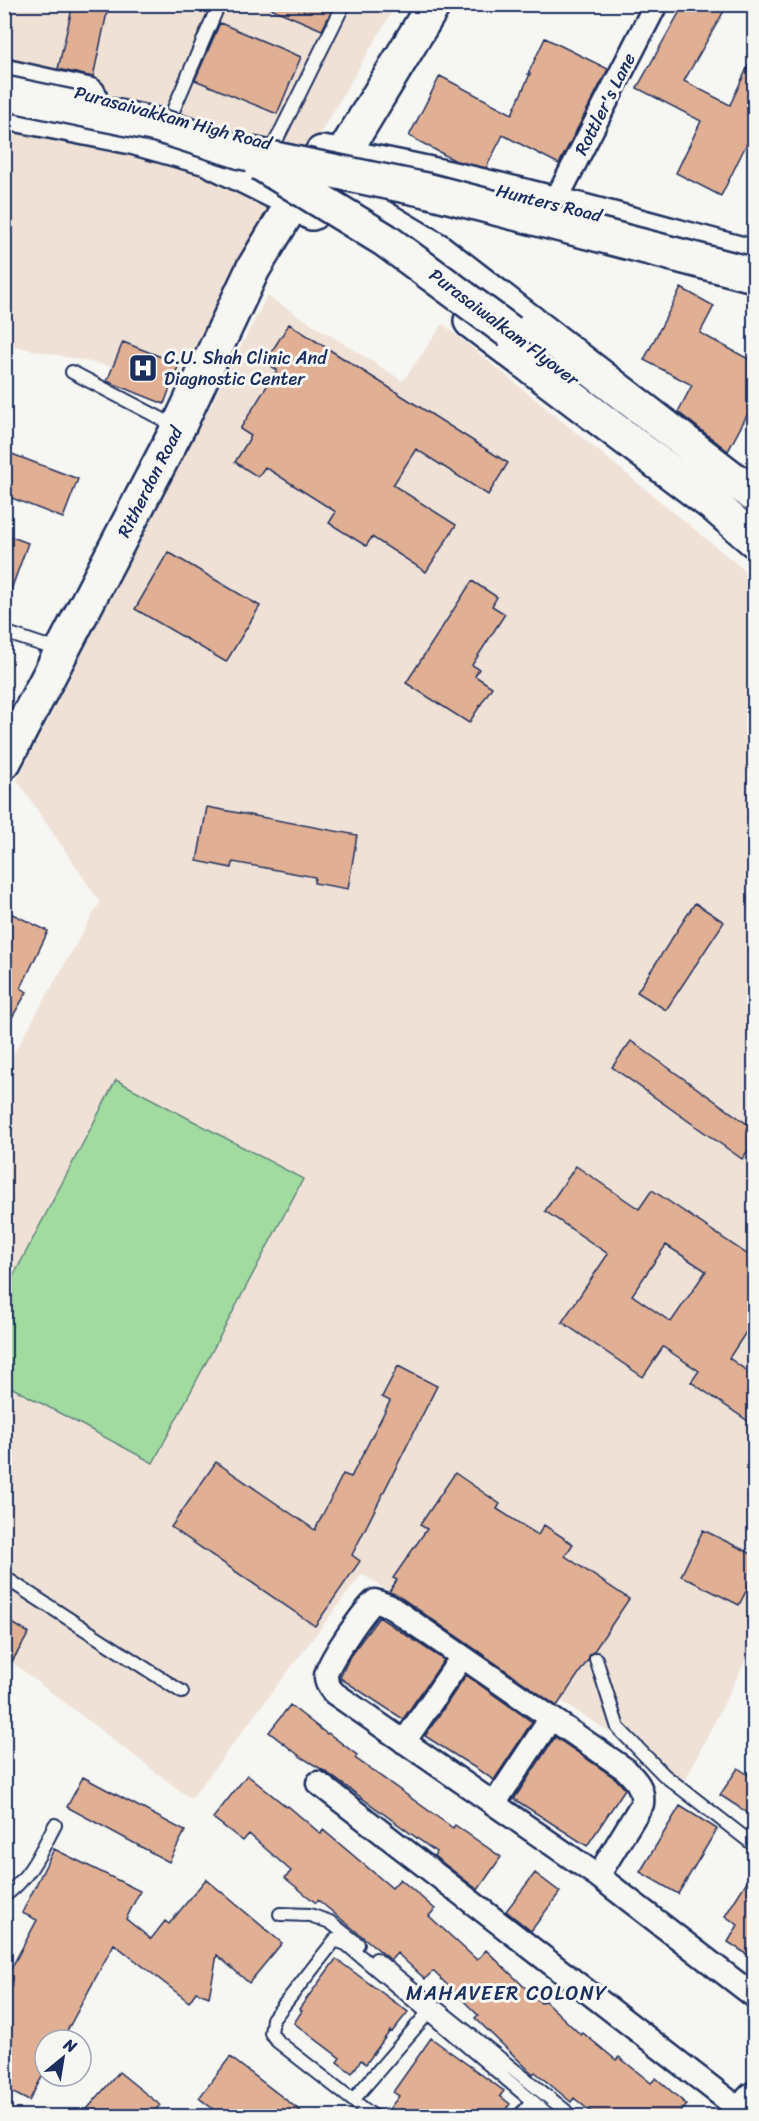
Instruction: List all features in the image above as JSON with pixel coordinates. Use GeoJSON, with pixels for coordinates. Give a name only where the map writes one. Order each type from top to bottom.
{"type":"FeatureCollection","features":[{"type":"Feature","properties":{"kind":"street","name":"Ritherdon Road"},"geometry":{"type":"LineString","coordinates":[[4,762],[178,428],[253,269],[320,180],[434,4]]}},
{"type":"Feature","properties":{"kind":"street","name":"Rottler's Lane"},"geometry":{"type":"LineString","coordinates":[[554,204],[656,4]]}},
{"type":"Feature","properties":{"kind":"street","name":"Purasaivakkam High Road"},"geometry":{"type":"LineString","coordinates":[[4,76],[172,113],[274,145],[320,180]]}},
{"type":"Feature","properties":{"kind":"street","name":"Purasaiwalkam Flyover"},"geometry":{"type":"LineString","coordinates":[[4,93],[157,125],[241,152],[426,190],[754,275]]}},
{"type":"Feature","properties":{"kind":"street"},"geometry":{"type":"LineString","coordinates":[[4,112],[132,137],[207,158],[391,193],[754,287]]}},
{"type":"Feature","properties":{"kind":"street","name":"Purasaiwalkam Flyover"},"geometry":{"type":"LineString","coordinates":[[241,152],[385,240],[693,468],[754,519]]}},
{"type":"Feature","properties":{"kind":"street"},"geometry":{"type":"LineString","coordinates":[[320,180],[414,277],[716,506],[754,540]]}},
{"type":"Feature","properties":{"kind":"street","name":"Hunters Road"},"geometry":{"type":"LineString","coordinates":[[320,180],[391,193],[554,204],[754,256]]}},
{"type":"Feature","properties":{"kind":"street"},"geometry":{"type":"LineString","coordinates":[[391,193],[437,250],[754,495]]}},
{"type":"Feature","properties":{"kind":"street"},"geometry":{"type":"LineString","coordinates":[[414,277],[437,250]]}},
{"type":"Feature","properties":{"kind":"street"},"geometry":{"type":"LineString","coordinates":[[598,1876],[642,1804],[643,1794],[639,1784],[625,1769],[389,1606],[375,1601],[333,1658],[326,1676],[328,1685],[334,1693],[598,1876],[754,1996]]}},
{"type":"Feature","properties":{"kind":"street"},"geometry":{"type":"LineString","coordinates":[[404,1742],[462,1657]]}},
{"type":"Feature","properties":{"kind":"street"},"geometry":{"type":"LineString","coordinates":[[494,1804],[551,1718]]}},
{"type":"Feature","properties":{"kind":"street"},"geometry":{"type":"LineString","coordinates":[[318,1784],[745,2109]]}},
{"type":"Feature","properties":{"kind":"lane"},"geometry":{"type":"LineString","coordinates":[[172,113],[219,4]]}},
{"type":"Feature","properties":{"kind":"lane"},"geometry":{"type":"LineString","coordinates":[[274,145],[344,4]]}},
{"type":"Feature","properties":{"kind":"lane"},"geometry":{"type":"LineString","coordinates":[[72,372],[178,428]]}},
{"type":"Feature","properties":{"kind":"lane"},"geometry":{"type":"LineString","coordinates":[[4,632],[62,652]]}},
{"type":"Feature","properties":{"kind":"lane"},"geometry":{"type":"LineString","coordinates":[[4,1577],[182,1692]]}},
{"type":"Feature","properties":{"kind":"lane"},"geometry":{"type":"LineString","coordinates":[[596,1659],[618,1728],[664,1775],[754,1845]]}},
{"type":"Feature","properties":{"kind":"lane"},"geometry":{"type":"LineString","coordinates":[[4,1896],[15,1888],[31,1870],[55,1825]]}},
{"type":"Feature","properties":{"kind":"lane"},"geometry":{"type":"LineString","coordinates":[[280,1914],[310,1914],[330,1922],[572,2116]]}},
{"type":"Feature","properties":{"kind":"lane"},"geometry":{"type":"LineString","coordinates":[[373,2116],[271,2033],[273,2019],[334,1941],[346,1944],[550,2116]]}},
{"type":"Feature","properties":{"kind":"lane"},"geometry":{"type":"LineString","coordinates":[[353,2100],[428,2013]]}},
{"type":"Feature","properties":{"kind":"lane"},"geometry":{"type":"LineString","coordinates":[[519,2116],[532,2102]]}},
{"type":"Feature","properties":{"kind":"shaded area"},"geometry":{"type":"Polygon","coordinates":[[[5,5],[396,5],[175,380],[5,344],[5,5]]]}},
{"type":"Feature","properties":{"kind":"shaded area"},"geometry":{"type":"Polygon","coordinates":[[[267,296],[403,381],[443,324],[754,578],[754,1644],[685,1780],[362,1574],[191,1799],[5,1657],[5,1069],[100,902],[17,780],[267,296]]]}},
{"type":"Feature","properties":{"kind":"green space"},"geometry":{"type":"Polygon","coordinates":[[[116,1080],[303,1179],[153,1463],[5,1384],[5,1292],[116,1080]]]}},
{"type":"Feature","properties":{"kind":"building"},"geometry":{"type":"Polygon","coordinates":[[[73,4],[94,4],[108,8],[93,77],[58,69],[73,4]]]}},
{"type":"Feature","properties":{"kind":"building"},"geometry":{"type":"Polygon","coordinates":[[[261,4],[335,4],[322,30],[261,4]]]}},
{"type":"Feature","properties":{"kind":"building"},"geometry":{"type":"Polygon","coordinates":[[[684,4],[728,4],[684,81],[730,105],[754,53],[754,145],[748,141],[721,196],[676,173],[701,121],[637,88],[684,4]]]}},
{"type":"Feature","properties":{"kind":"building"},"geometry":{"type":"Polygon","coordinates":[[[220,23],[301,57],[277,114],[195,80],[220,23]]]}},
{"type":"Feature","properties":{"kind":"building"},"geometry":{"type":"Polygon","coordinates":[[[545,38],[608,69],[559,164],[503,135],[486,168],[456,161],[409,136],[440,76],[512,114],[545,38]]]}},
{"type":"Feature","properties":{"kind":"building"},"geometry":{"type":"Polygon","coordinates":[[[681,288],[714,306],[700,333],[754,362],[754,402],[728,451],[678,412],[692,385],[644,360],[681,288]]]}},
{"type":"Feature","properties":{"kind":"building"},"geometry":{"type":"Polygon","coordinates":[[[289,324],[508,463],[488,495],[416,449],[393,485],[456,525],[426,572],[372,537],[366,546],[329,523],[336,512],[265,467],[258,477],[235,462],[251,436],[240,429],[277,370],[265,362],[289,324]]]}},
{"type":"Feature","properties":{"kind":"building"},"geometry":{"type":"Polygon","coordinates":[[[123,342],[179,364],[164,404],[107,381],[123,342]]]}},
{"type":"Feature","properties":{"kind":"building"},"geometry":{"type":"Polygon","coordinates":[[[4,451],[78,479],[63,518],[4,495],[4,451]]]}},
{"type":"Feature","properties":{"kind":"building"},"geometry":{"type":"Polygon","coordinates":[[[4,534],[28,543],[7,601],[4,601],[4,534]]]}},
{"type":"Feature","properties":{"kind":"building"},"geometry":{"type":"Polygon","coordinates":[[[168,552],[260,606],[226,662],[135,609],[168,552]]]}},
{"type":"Feature","properties":{"kind":"building"},"geometry":{"type":"Polygon","coordinates":[[[472,581],[497,597],[492,606],[505,614],[472,665],[479,669],[475,676],[492,687],[469,723],[406,683],[472,581]]]}},
{"type":"Feature","properties":{"kind":"building"},"geometry":{"type":"Polygon","coordinates":[[[207,807],[357,835],[348,889],[314,883],[315,877],[233,862],[232,868],[197,861],[207,807]]]}},
{"type":"Feature","properties":{"kind":"building"},"geometry":{"type":"Polygon","coordinates":[[[695,903],[724,922],[666,1010],[637,992],[695,903]]]}},
{"type":"Feature","properties":{"kind":"building"},"geometry":{"type":"Polygon","coordinates":[[[4,910],[48,931],[21,988],[27,992],[4,1031],[4,910]]]}},
{"type":"Feature","properties":{"kind":"building"},"geometry":{"type":"Polygon","coordinates":[[[631,1041],[754,1129],[754,1142],[742,1159],[612,1067],[631,1041]]]}},
{"type":"Feature","properties":{"kind":"building"},"geometry":{"type":"Polygon","coordinates":[[[576,1166],[639,1209],[652,1190],[754,1259],[754,1320],[729,1358],[754,1376],[754,1425],[691,1382],[699,1371],[663,1347],[643,1377],[562,1322],[608,1254],[545,1211],[576,1166]],[[666,1245],[632,1295],[671,1322],[706,1271],[666,1245]]]}},
{"type":"Feature","properties":{"kind":"building"},"geometry":{"type":"Polygon","coordinates":[[[398,1366],[437,1386],[352,1555],[360,1561],[315,1626],[171,1527],[216,1462],[315,1530],[343,1474],[351,1477],[390,1401],[382,1397],[398,1366]]]}},
{"type":"Feature","properties":{"kind":"building"},"geometry":{"type":"Polygon","coordinates":[[[455,1473],[500,1504],[497,1509],[538,1535],[544,1525],[573,1544],[565,1556],[629,1599],[557,1706],[397,1595],[389,1592],[397,1580],[393,1578],[427,1529],[420,1525],[455,1473]]]}},
{"type":"Feature","properties":{"kind":"building"},"geometry":{"type":"Polygon","coordinates":[[[703,1530],[754,1555],[754,1575],[739,1605],[681,1576],[703,1530]]]}},
{"type":"Feature","properties":{"kind":"building"},"geometry":{"type":"Polygon","coordinates":[[[379,1617],[444,1660],[403,1719],[340,1678],[350,1656],[379,1617]]]}},
{"type":"Feature","properties":{"kind":"building"},"geometry":{"type":"Polygon","coordinates":[[[4,1618],[29,1633],[4,1675],[4,1618]]]}},
{"type":"Feature","properties":{"kind":"building"},"geometry":{"type":"Polygon","coordinates":[[[466,1675],[532,1722],[494,1780],[425,1736],[466,1675]]]}},
{"type":"Feature","properties":{"kind":"building"},"geometry":{"type":"Polygon","coordinates":[[[290,1705],[357,1755],[355,1758],[453,1828],[455,1825],[501,1857],[478,1890],[434,1856],[436,1852],[269,1732],[290,1705]]]}},
{"type":"Feature","properties":{"kind":"building"},"geometry":{"type":"Polygon","coordinates":[[[555,1737],[616,1779],[625,1789],[587,1846],[514,1799],[555,1737]]]}},
{"type":"Feature","properties":{"kind":"building"},"geometry":{"type":"Polygon","coordinates":[[[738,1768],[754,1779],[754,1817],[720,1795],[738,1768]]]}},
{"type":"Feature","properties":{"kind":"building"},"geometry":{"type":"Polygon","coordinates":[[[247,1775],[321,1834],[323,1830],[392,1888],[400,1879],[435,1909],[429,1916],[477,1960],[486,1950],[541,2003],[544,2000],[581,2035],[583,2033],[616,2060],[619,2057],[651,2083],[656,2078],[687,2105],[677,2116],[596,2116],[574,2098],[571,2102],[535,2072],[533,2074],[475,2018],[478,2015],[433,1971],[425,1979],[397,1953],[391,1960],[318,1900],[316,1903],[285,1878],[291,1871],[249,1834],[243,1841],[213,1818],[247,1775]]]}},
{"type":"Feature","properties":{"kind":"building"},"geometry":{"type":"Polygon","coordinates":[[[83,1777],[185,1831],[169,1862],[67,1807],[83,1777]]]}},
{"type":"Feature","properties":{"kind":"building"},"geometry":{"type":"Polygon","coordinates":[[[680,1806],[717,1829],[678,1894],[640,1872],[680,1806]]]}},
{"type":"Feature","properties":{"kind":"building"},"geometry":{"type":"Polygon","coordinates":[[[54,1849],[140,1891],[126,1919],[151,1939],[165,1921],[169,1924],[206,1879],[282,1943],[249,1983],[217,1955],[209,1997],[196,1992],[189,2002],[114,1944],[68,2028],[33,2028],[33,2088],[36,2088],[29,2101],[4,2088],[4,1982],[37,1920],[22,1913],[54,1849]]]}},
{"type":"Feature","properties":{"kind":"building"},"geometry":{"type":"Polygon","coordinates":[[[754,1870],[754,1959],[728,1942],[738,1925],[725,1916],[754,1870]]]}},
{"type":"Feature","properties":{"kind":"building"},"geometry":{"type":"Polygon","coordinates":[[[535,1873],[560,1892],[531,1931],[506,1911],[535,1873]]]}},
{"type":"Feature","properties":{"kind":"building"},"geometry":{"type":"Polygon","coordinates":[[[336,1959],[408,2012],[392,2032],[390,2031],[366,2064],[361,2060],[352,2073],[337,2062],[340,2058],[294,2023],[302,2011],[299,2009],[336,1959]]]}},
{"type":"Feature","properties":{"kind":"building"},"geometry":{"type":"Polygon","coordinates":[[[431,2038],[504,2091],[500,2096],[510,2104],[501,2116],[384,2116],[399,2096],[393,2092],[431,2038]]]}},
{"type":"Feature","properties":{"kind":"building"},"geometry":{"type":"Polygon","coordinates":[[[230,2057],[307,2116],[222,2116],[199,2098],[230,2057]]]}},
{"type":"Feature","properties":{"kind":"building"},"geometry":{"type":"Polygon","coordinates":[[[119,2072],[160,2105],[150,2116],[81,2116],[119,2072]]]}},
{"type":"Feature","properties":{"kind":"place","name":"C.U. Shah Clinic And Diagnostic Center"},"geometry":{"type":"Point","coordinates":[143,368]}},
{"type":"Feature","properties":{"kind":"district","name":"MAHAVEER COLONY"},"geometry":{"type":"Point","coordinates":[507,1993]}}]}
